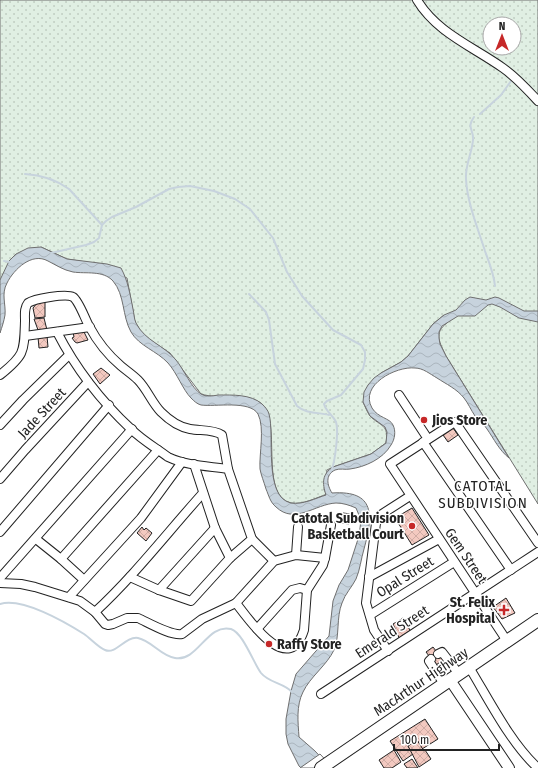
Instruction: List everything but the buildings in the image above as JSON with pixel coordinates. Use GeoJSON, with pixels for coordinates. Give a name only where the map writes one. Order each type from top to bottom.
{"type":"FeatureCollection","features":[{"type":"Feature","properties":{"kind":"highway","name":"MacArthur Highway"},"geometry":{"type":"LineString","coordinates":[[326,765],[537,622]]}},
{"type":"Feature","properties":{"kind":"main road"},"geometry":{"type":"LineString","coordinates":[[451,680],[509,768]]}},
{"type":"Feature","properties":{"kind":"street"},"geometry":{"type":"LineString","coordinates":[[417,0],[424,12],[433,22],[504,68],[538,101]]}},
{"type":"Feature","properties":{"kind":"street"},"geometry":{"type":"LineString","coordinates":[[0,375],[20,358],[23,351],[26,306],[28,303],[37,299],[66,296],[72,297],[76,301],[90,327],[111,357],[137,379],[160,411],[178,425],[189,429],[216,432],[222,435],[228,468],[252,539],[274,561]]}},
{"type":"Feature","properties":{"kind":"street"},"geometry":{"type":"LineString","coordinates":[[25,336],[90,327]]}},
{"type":"Feature","properties":{"kind":"street"},"geometry":{"type":"LineString","coordinates":[[56,332],[69,355],[88,382],[132,429],[168,458],[182,462],[228,468]]}},
{"type":"Feature","properties":{"kind":"street"},"geometry":{"type":"LineString","coordinates":[[0,425],[69,355]]}},
{"type":"Feature","properties":{"kind":"street","name":"Jade Street"},"geometry":{"type":"LineString","coordinates":[[0,479],[88,382]]}},
{"type":"Feature","properties":{"kind":"street"},"geometry":{"type":"LineString","coordinates":[[399,395],[426,441],[511,570]]}},
{"type":"Feature","properties":{"kind":"street"},"geometry":{"type":"LineString","coordinates":[[0,532],[109,405]]}},
{"type":"Feature","properties":{"kind":"street"},"geometry":{"type":"LineString","coordinates":[[426,441],[455,422],[538,543]]}},
{"type":"Feature","properties":{"kind":"street"},"geometry":{"type":"LineString","coordinates":[[0,578],[132,429]]}},
{"type":"Feature","properties":{"kind":"street","name":"Gem Street"},"geometry":{"type":"LineString","coordinates":[[426,441],[390,464],[507,641]]}},
{"type":"Feature","properties":{"kind":"street"},"geometry":{"type":"LineString","coordinates":[[61,559],[158,450]]}},
{"type":"Feature","properties":{"kind":"street"},"geometry":{"type":"LineString","coordinates":[[69,597],[141,518],[182,462]]}},
{"type":"Feature","properties":{"kind":"street"},"geometry":{"type":"LineString","coordinates":[[194,464],[215,528],[230,558]]}},
{"type":"Feature","properties":{"kind":"street"},"geometry":{"type":"LineString","coordinates":[[95,612],[130,577],[203,493]]}},
{"type":"Feature","properties":{"kind":"street"},"geometry":{"type":"LineString","coordinates":[[388,651],[374,630],[366,603],[376,523],[382,514],[410,496]]}},
{"type":"Feature","properties":{"kind":"street"},"geometry":{"type":"LineString","coordinates":[[236,603],[268,641],[276,646],[285,648],[292,646],[299,640],[304,630],[307,590],[326,558],[331,525]]}},
{"type":"Feature","properties":{"kind":"street"},"geometry":{"type":"LineString","coordinates":[[296,555],[298,527]]}},
{"type":"Feature","properties":{"kind":"street"},"geometry":{"type":"LineString","coordinates":[[159,590],[215,528]]}},
{"type":"Feature","properties":{"kind":"street"},"geometry":{"type":"LineString","coordinates":[[36,539],[84,580]]}},
{"type":"Feature","properties":{"kind":"street"},"geometry":{"type":"LineString","coordinates":[[130,577],[159,590],[191,601],[230,558],[252,539]]}},
{"type":"Feature","properties":{"kind":"street"},"geometry":{"type":"LineString","coordinates":[[369,577],[439,539]]}},
{"type":"Feature","properties":{"kind":"street","name":"Emerald Street"},"geometry":{"type":"LineString","coordinates":[[321,694],[538,552]]}},
{"type":"Feature","properties":{"kind":"street"},"geometry":{"type":"LineString","coordinates":[[0,583],[21,584],[80,601],[95,612],[102,622],[108,625],[132,617],[179,635],[206,616],[236,603],[274,561],[296,555],[326,558]]}},
{"type":"Feature","properties":{"kind":"street","name":"Opal Street"},"geometry":{"type":"LineString","coordinates":[[370,615],[454,562]]}},
{"type":"Feature","properties":{"kind":"street"},"geometry":{"type":"LineString","coordinates":[[257,629],[292,590],[300,588],[307,590]]}},
{"type":"Feature","properties":{"kind":"street"},"geometry":{"type":"LineString","coordinates":[[438,654],[442,652],[451,680]]}},
{"type":"Feature","properties":{"kind":"street"},"geometry":{"type":"LineString","coordinates":[[431,659],[429,661],[451,680]]}},
{"type":"Feature","properties":{"kind":"street"},"geometry":{"type":"LineString","coordinates":[[469,667],[510,734],[529,760],[538,768]]}},
{"type":"Feature","properties":{"kind":"green space"},"geometry":{"type":"Polygon","coordinates":[[[0,0],[538,0],[538,504],[446,356],[439,338],[440,331],[447,323],[444,315],[433,324],[408,356],[401,362],[381,373],[363,402],[370,416],[385,429],[387,437],[386,443],[371,454],[327,470],[324,490],[327,494],[309,501],[291,503],[281,497],[275,487],[270,424],[267,411],[261,403],[246,397],[208,396],[201,394],[170,353],[142,333],[135,322],[127,278],[86,262],[67,259],[41,247],[0,280],[0,0]]]}},
{"type":"Feature","properties":{"kind":"water"},"geometry":{"type":"Polygon","coordinates":[[[41,247],[67,259],[107,264],[121,268],[128,288],[135,321],[140,329],[149,339],[166,350],[176,360],[198,391],[207,396],[229,395],[252,398],[263,405],[269,413],[271,423],[273,477],[282,498],[291,503],[305,502],[326,495],[324,479],[329,470],[333,467],[371,454],[386,443],[387,432],[385,427],[370,416],[363,402],[364,392],[374,378],[401,362],[408,356],[433,324],[444,315],[456,310],[465,300],[470,297],[486,300],[495,297],[524,311],[538,311],[538,322],[519,318],[492,304],[488,305],[475,316],[458,316],[442,326],[439,332],[440,344],[446,356],[509,458],[499,448],[486,427],[475,416],[458,392],[424,370],[418,368],[407,368],[398,370],[382,379],[375,385],[369,400],[372,408],[377,414],[389,421],[394,427],[394,438],[388,450],[373,462],[350,469],[335,470],[328,477],[328,484],[332,493],[346,493],[357,496],[364,501],[368,508],[369,516],[369,526],[359,572],[343,600],[340,609],[336,645],[327,661],[306,687],[298,708],[299,737],[331,768],[301,768],[299,766],[288,744],[286,719],[296,674],[329,636],[333,601],[339,585],[348,570],[359,536],[361,520],[356,508],[346,504],[336,503],[328,504],[298,514],[290,514],[283,512],[276,507],[272,503],[269,496],[260,469],[261,426],[258,414],[248,407],[232,405],[201,405],[194,401],[188,395],[168,363],[134,337],[128,326],[120,293],[113,281],[104,275],[69,271],[42,259],[30,260],[24,263],[14,272],[5,287],[5,315],[0,333],[0,280],[9,261],[16,254],[28,248],[41,247]]]}},
{"type":"Feature","properties":{"kind":"pier"},"geometry":{"type":"Polygon","coordinates":[[[320,754],[333,768],[300,768],[320,754]]]}},
{"type":"Feature","properties":{"kind":"waterway"},"geometry":{"type":"LineString","coordinates":[[480,114],[501,95],[511,81]]}},
{"type":"Feature","properties":{"kind":"waterway"},"geometry":{"type":"LineString","coordinates":[[474,117],[470,126],[473,140],[466,179],[468,197],[494,277],[495,286]]}},
{"type":"Feature","properties":{"kind":"waterway"},"geometry":{"type":"LineString","coordinates":[[25,174],[48,178],[69,189],[102,225]]}},
{"type":"Feature","properties":{"kind":"waterway"},"geometry":{"type":"LineString","coordinates":[[51,253],[94,242],[99,238],[102,225],[112,217],[136,207],[169,189],[178,187],[190,186],[214,191],[235,199],[250,209],[273,238],[287,272],[302,296],[333,330],[361,345],[365,352],[363,369],[341,395],[327,401],[324,404],[335,420],[337,426],[336,446],[332,469]]}},
{"type":"Feature","properties":{"kind":"waterway"},"geometry":{"type":"LineString","coordinates":[[4,261],[10,262]]}},
{"type":"Feature","properties":{"kind":"waterway"},"geometry":{"type":"LineString","coordinates":[[249,294],[266,312],[269,320],[275,364],[297,406],[308,412],[329,415]]}},
{"type":"Feature","properties":{"kind":"waterway"},"geometry":{"type":"LineString","coordinates":[[0,604],[20,604],[55,617],[84,634],[100,647],[109,651],[133,638],[138,638],[148,642],[170,657],[183,658],[190,654],[215,632],[223,629],[231,629],[240,636],[261,673],[268,679],[289,689],[292,692]]}},
{"type":"Feature","properties":{"kind":"place","name":"Jios Store"},"geometry":{"type":"Point","coordinates":[424,420]}},
{"type":"Feature","properties":{"kind":"place","name":"Catotal Subdivision Basketball Court"},"geometry":{"type":"Point","coordinates":[412,526]}},
{"type":"Feature","properties":{"kind":"place","name":"St. Felix Hospital"},"geometry":{"type":"Point","coordinates":[504,610]}},
{"type":"Feature","properties":{"kind":"place","name":"Raffy Store"},"geometry":{"type":"Point","coordinates":[269,644]}},
{"type":"Feature","properties":{"kind":"district","name":"CATOTAL SUBDIVISION"},"geometry":{"type":"Point","coordinates":[483,494]}}]}
